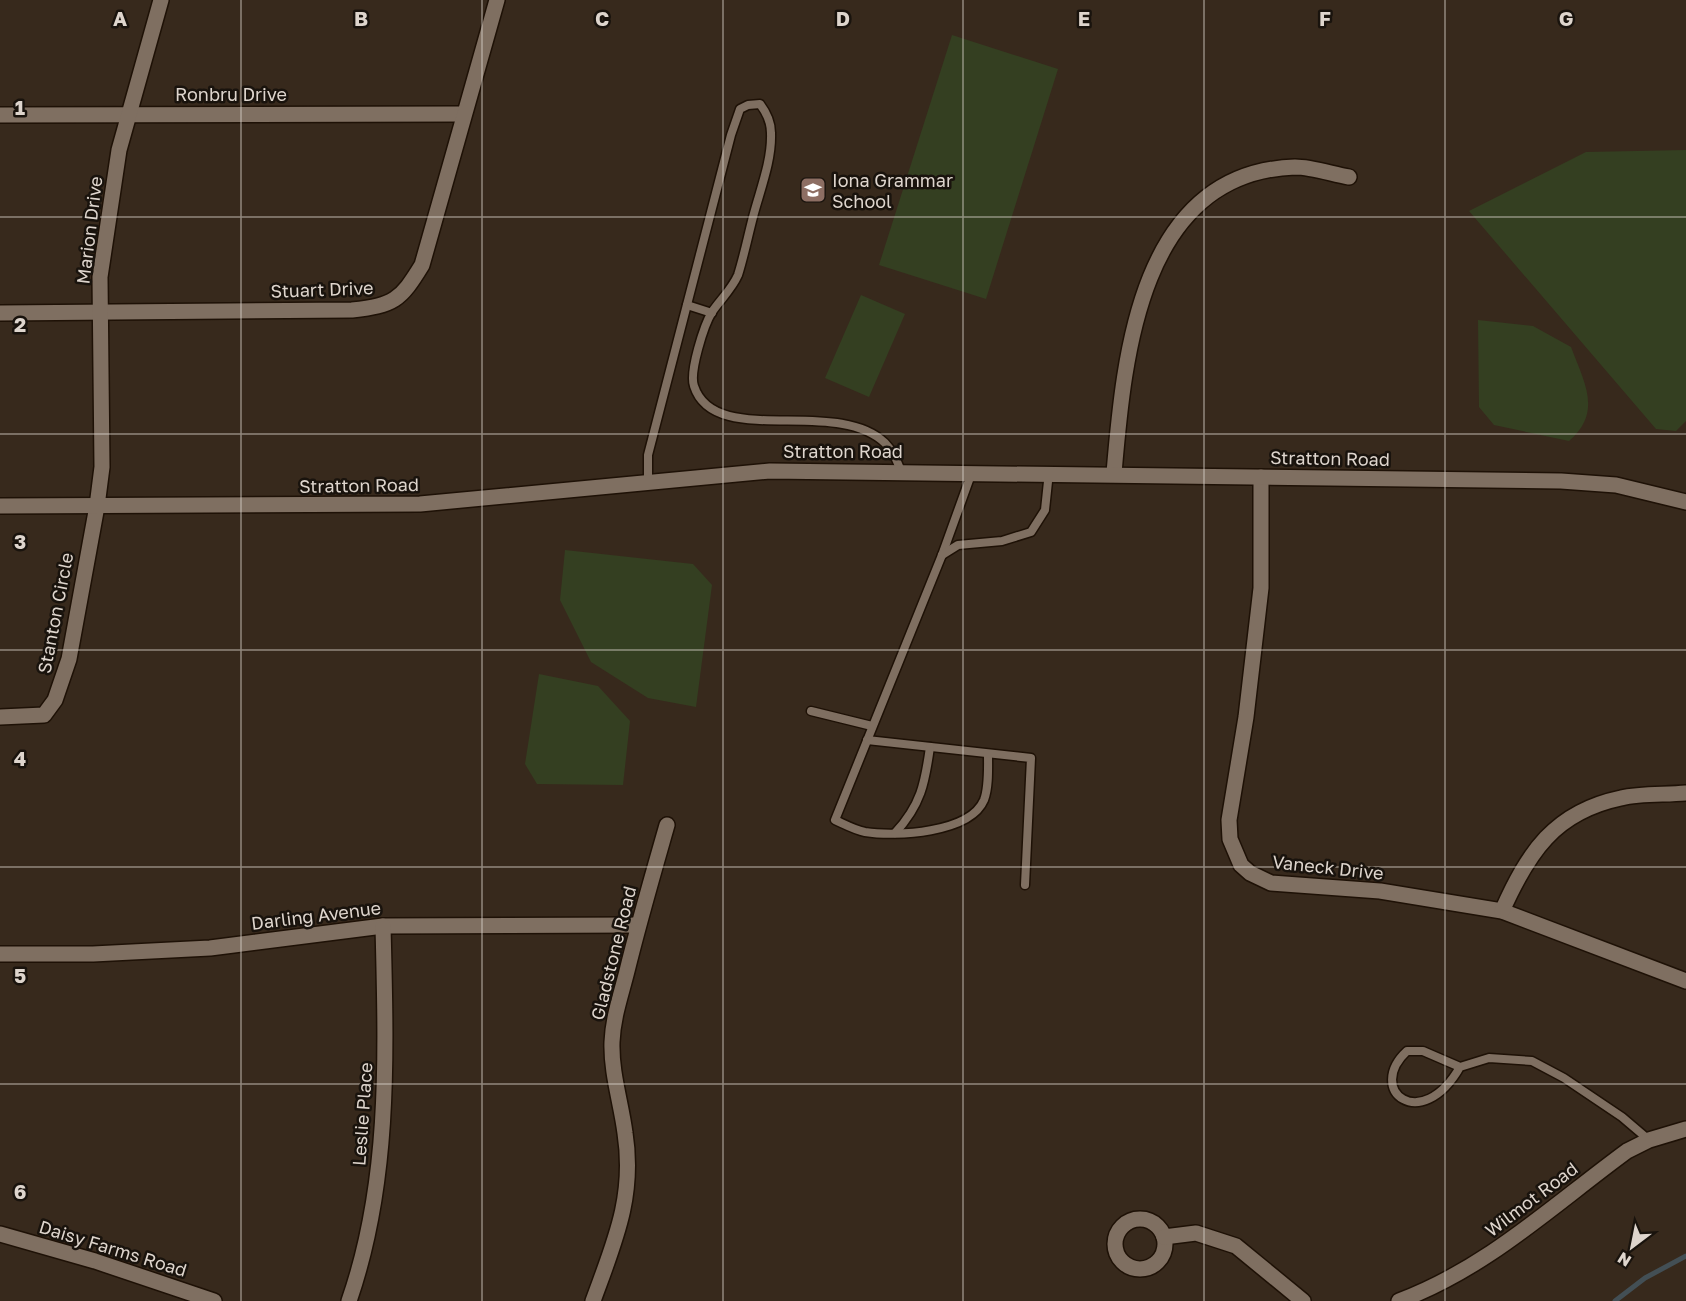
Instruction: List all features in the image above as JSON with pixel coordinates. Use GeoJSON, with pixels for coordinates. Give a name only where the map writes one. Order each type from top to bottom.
{"type":"FeatureCollection","features":[{"type":"Feature","properties":{"kind":"street","name":"Marion Drive"},"geometry":{"type":"LineString","coordinates":[[97,506],[102,467],[100,277],[119,150],[161,0]]}},
{"type":"Feature","properties":{"kind":"street","name":"Stuart Drive"},"geometry":{"type":"LineString","coordinates":[[0,313],[352,310],[384,306],[397,300],[422,265],[497,0]]}},
{"type":"Feature","properties":{"kind":"street","name":"Ronbru Drive"},"geometry":{"type":"LineString","coordinates":[[0,115],[463,114]]}},
{"type":"Feature","properties":{"kind":"street"},"geometry":{"type":"LineString","coordinates":[[1114,473],[1123,377],[1134,326],[1147,284],[1164,249],[1190,210],[1228,184],[1256,171],[1297,167],[1349,177]]}},
{"type":"Feature","properties":{"kind":"street","name":"Stratton Road"},"geometry":{"type":"LineString","coordinates":[[0,506],[420,504],[770,471],[1048,472],[1588,482],[1616,485],[1686,502]]}},
{"type":"Feature","properties":{"kind":"street","name":"Vaneck Drive"},"geometry":{"type":"LineString","coordinates":[[1262,477],[1261,588],[1229,820],[1234,853],[1250,873],[1271,884],[1380,891],[1502,911],[1686,981]]}},
{"type":"Feature","properties":{"kind":"street","name":"Stanton Circle"},"geometry":{"type":"LineString","coordinates":[[0,717],[44,715],[55,700],[69,659],[97,506]]}},
{"type":"Feature","properties":{"kind":"street"},"geometry":{"type":"LineString","coordinates":[[1502,911],[1521,870],[1539,844],[1560,826],[1592,807],[1622,797],[1686,793]]}},
{"type":"Feature","properties":{"kind":"street","name":"Gladstone Road"},"geometry":{"type":"LineString","coordinates":[[593,1301],[615,1245],[627,1194],[625,1133],[614,1071],[612,1042],[616,1011],[637,925],[667,825]]}},
{"type":"Feature","properties":{"kind":"street","name":"Darling Avenue"},"geometry":{"type":"LineString","coordinates":[[0,954],[93,954],[210,948],[383,926],[637,925]]}},
{"type":"Feature","properties":{"kind":"street","name":"Leslie Place"},"geometry":{"type":"LineString","coordinates":[[349,1301],[376,1197],[382,1138],[386,1056],[383,926]]}},
{"type":"Feature","properties":{"kind":"street","name":"Wilmot Road"},"geometry":{"type":"LineString","coordinates":[[1399,1301],[1454,1278],[1494,1253],[1628,1151],[1649,1140],[1686,1129]]}},
{"type":"Feature","properties":{"kind":"street"},"geometry":{"type":"LineString","coordinates":[[1164,1237],[1190,1233],[1220,1239],[1259,1263],[1285,1294],[1294,1292],[1303,1301]]}},
{"type":"Feature","properties":{"kind":"street","name":"Daisy Farms Road"},"geometry":{"type":"LineString","coordinates":[[0,1234],[95,1261],[214,1301]]}},
{"type":"Feature","properties":{"kind":"lane"},"geometry":{"type":"LineString","coordinates":[[648,482],[648,455],[737,114],[748,105],[759,104],[767,112],[772,131],[769,160],[737,276],[712,313],[692,375],[694,387],[707,405],[731,418],[748,421],[801,419],[843,423],[883,441],[891,450],[901,471]]}},
{"type":"Feature","properties":{"kind":"lane"},"geometry":{"type":"LineString","coordinates":[[687,305],[712,313]]}},
{"type":"Feature","properties":{"kind":"lane"},"geometry":{"type":"LineString","coordinates":[[972,472],[942,555],[835,820],[863,832],[895,833],[923,831],[969,819],[984,799],[988,754]]}},
{"type":"Feature","properties":{"kind":"lane"},"geometry":{"type":"LineString","coordinates":[[942,555],[958,545],[1002,541],[1031,532],[1046,510],[1048,472]]}},
{"type":"Feature","properties":{"kind":"lane"},"geometry":{"type":"LineString","coordinates":[[811,711],[872,726]]}},
{"type":"Feature","properties":{"kind":"lane"},"geometry":{"type":"LineString","coordinates":[[867,740],[1032,758],[1025,885]]}},
{"type":"Feature","properties":{"kind":"lane"},"geometry":{"type":"LineString","coordinates":[[895,833],[910,816],[924,787],[930,747]]}},
{"type":"Feature","properties":{"kind":"lane"},"geometry":{"type":"LineString","coordinates":[[1460,1067],[1451,1083],[1427,1102],[1411,1103],[1396,1092],[1391,1076],[1395,1062],[1407,1051],[1423,1051],[1460,1067],[1489,1058],[1532,1061],[1563,1078],[1622,1117],[1649,1140]]}},
{"type":"Feature","properties":{"kind":"green space"},"geometry":{"type":"Polygon","coordinates":[[[952,35],[1058,69],[986,299],[879,265],[952,35]]]}},
{"type":"Feature","properties":{"kind":"green space"},"geometry":{"type":"Polygon","coordinates":[[[1686,150],[1686,421],[1676,431],[1656,429],[1469,211],[1586,152],[1686,150]]]}},
{"type":"Feature","properties":{"kind":"green space"},"geometry":{"type":"Polygon","coordinates":[[[861,295],[905,314],[869,397],[825,378],[861,295]]]}},
{"type":"Feature","properties":{"kind":"green space"},"geometry":{"type":"Polygon","coordinates":[[[1478,320],[1533,326],[1571,347],[1585,384],[1588,408],[1579,430],[1569,441],[1494,425],[1479,407],[1478,320]]]}},
{"type":"Feature","properties":{"kind":"green space"},"geometry":{"type":"Polygon","coordinates":[[[565,550],[693,564],[712,585],[696,707],[648,698],[591,662],[560,600],[565,550]]]}},
{"type":"Feature","properties":{"kind":"green space"},"geometry":{"type":"Polygon","coordinates":[[[539,674],[598,686],[630,721],[623,785],[537,784],[525,764],[539,674]]]}},
{"type":"Feature","properties":{"kind":"waterway"},"geometry":{"type":"LineString","coordinates":[[1615,1301],[1645,1278],[1686,1256]]}},
{"type":"Feature","properties":{"kind":"place","name":"Iona Grammar School"},"geometry":{"type":"Point","coordinates":[813,190]}}]}
